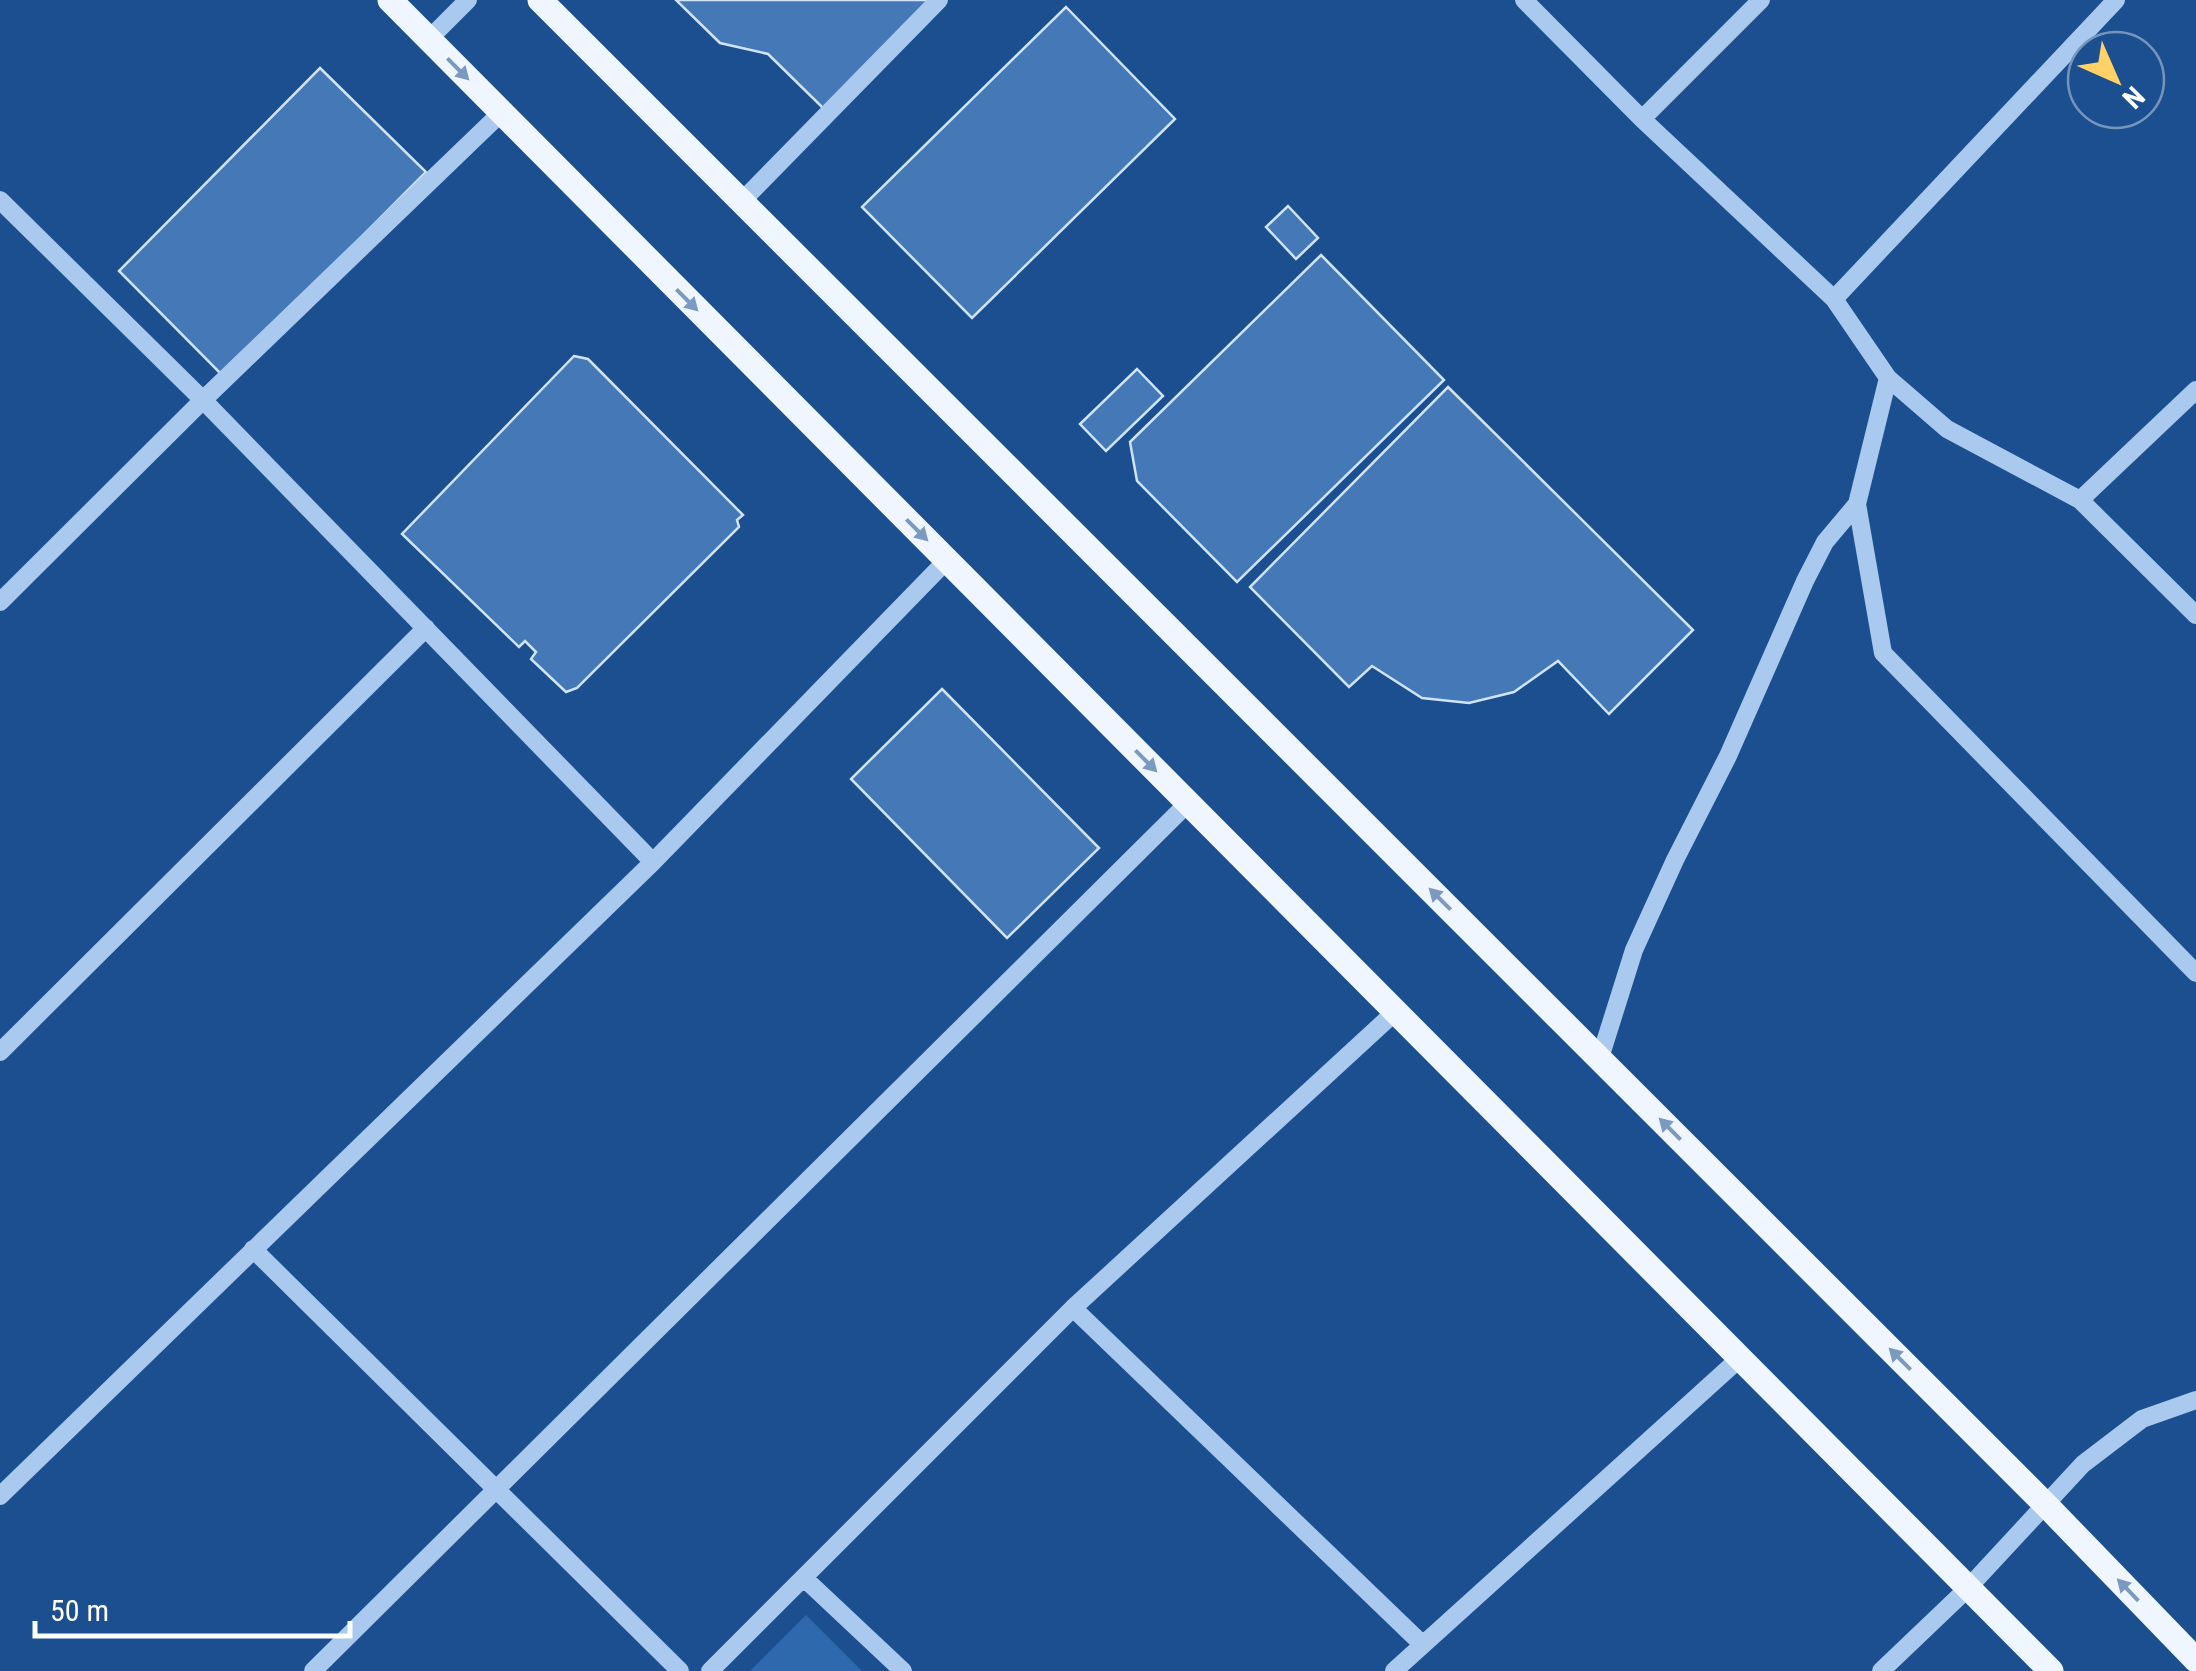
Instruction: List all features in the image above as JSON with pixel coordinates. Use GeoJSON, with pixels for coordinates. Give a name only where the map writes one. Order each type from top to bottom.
{"type":"FeatureCollection","features":[{"type":"Feature","properties":{"kind":"main road"},"geometry":{"type":"LineString","coordinates":[[390,0],[2051,1671]]}},
{"type":"Feature","properties":{"kind":"main road"},"geometry":{"type":"LineString","coordinates":[[540,0],[1600,1058],[2196,1660]]}},
{"type":"Feature","properties":{"kind":"street"},"geometry":{"type":"LineString","coordinates":[[429,39],[468,0]]}},
{"type":"Feature","properties":{"kind":"street"},"geometry":{"type":"LineString","coordinates":[[742,201],[939,0]]}},
{"type":"Feature","properties":{"kind":"street"},"geometry":{"type":"LineString","coordinates":[[1524,0],[1642,119],[1834,300],[1888,378],[1946,429],[2080,500],[2196,615]]}},
{"type":"Feature","properties":{"kind":"street"},"geometry":{"type":"LineString","coordinates":[[1642,119],[1761,0]]}},
{"type":"Feature","properties":{"kind":"street"},"geometry":{"type":"LineString","coordinates":[[1834,300],[2116,0]]}},
{"type":"Feature","properties":{"kind":"street"},"geometry":{"type":"LineString","coordinates":[[0,602],[202,400],[501,113]]}},
{"type":"Feature","properties":{"kind":"street"},"geometry":{"type":"LineString","coordinates":[[0,200],[202,400],[653,862]]}},
{"type":"Feature","properties":{"kind":"street"},"geometry":{"type":"LineString","coordinates":[[1888,378],[1857,504],[1883,652],[2196,974]]}},
{"type":"Feature","properties":{"kind":"street"},"geometry":{"type":"LineString","coordinates":[[2080,500],[2196,390]]}},
{"type":"Feature","properties":{"kind":"street"},"geometry":{"type":"LineString","coordinates":[[1600,1058],[1634,950],[1728,756],[1804,581],[1825,542],[1857,504]]}},
{"type":"Feature","properties":{"kind":"street"},"geometry":{"type":"LineString","coordinates":[[0,1496],[653,862],[947,560]]}},
{"type":"Feature","properties":{"kind":"street"},"geometry":{"type":"LineString","coordinates":[[0,1052],[426,628]]}},
{"type":"Feature","properties":{"kind":"street"},"geometry":{"type":"LineString","coordinates":[[313,1671],[1188,804]]}},
{"type":"Feature","properties":{"kind":"street"},"geometry":{"type":"LineString","coordinates":[[710,1671],[1073,1308],[1395,1012]]}},
{"type":"Feature","properties":{"kind":"street"},"geometry":{"type":"LineString","coordinates":[[253,1249],[680,1671]]}},
{"type":"Feature","properties":{"kind":"street"},"geometry":{"type":"LineString","coordinates":[[1073,1308],[1422,1644]]}},
{"type":"Feature","properties":{"kind":"street"},"geometry":{"type":"LineString","coordinates":[[1394,1671],[1740,1358]]}},
{"type":"Feature","properties":{"kind":"street"},"geometry":{"type":"LineString","coordinates":[[1881,1671],[1968,1588],[2083,1464],[2142,1420],[2196,1400]]}},
{"type":"Feature","properties":{"kind":"street"},"geometry":{"type":"LineString","coordinates":[[804,1578],[903,1671]]}},
{"type":"Feature","properties":{"kind":"shaded area"},"geometry":{"type":"Polygon","coordinates":[[[806,1615],[862,1671],[750,1671],[806,1615]]]}},
{"type":"Feature","properties":{"kind":"building"},"geometry":{"type":"Polygon","coordinates":[[[676,0],[931,0],[824,109],[768,54],[720,43],[676,0]]]}},
{"type":"Feature","properties":{"kind":"building"},"geometry":{"type":"Polygon","coordinates":[[[1066,7],[1175,119],[972,318],[862,207],[1066,7]]]}},
{"type":"Feature","properties":{"kind":"building"},"geometry":{"type":"Polygon","coordinates":[[[320,68],[426,172],[223,376],[119,271],[320,68]]]}},
{"type":"Feature","properties":{"kind":"building"},"geometry":{"type":"Polygon","coordinates":[[[1288,206],[1318,238],[1296,259],[1266,227],[1288,206]]]}},
{"type":"Feature","properties":{"kind":"building"},"geometry":{"type":"Polygon","coordinates":[[[1321,255],[1444,380],[1237,582],[1137,481],[1130,442],[1321,255]]]}},
{"type":"Feature","properties":{"kind":"building"},"geometry":{"type":"Polygon","coordinates":[[[574,356],[588,359],[743,515],[737,520],[739,527],[577,688],[566,692],[531,659],[536,652],[525,641],[519,647],[402,534],[574,356]]]}},
{"type":"Feature","properties":{"kind":"building"},"geometry":{"type":"Polygon","coordinates":[[[1137,369],[1163,396],[1106,451],[1080,424],[1137,369]]]}},
{"type":"Feature","properties":{"kind":"building"},"geometry":{"type":"Polygon","coordinates":[[[1448,387],[1693,630],[1609,714],[1558,661],[1514,692],[1469,703],[1422,698],[1372,666],[1349,687],[1250,587],[1448,387]]]}},
{"type":"Feature","properties":{"kind":"building"},"geometry":{"type":"Polygon","coordinates":[[[942,689],[1099,848],[1007,938],[851,779],[942,689]]]}}]}
